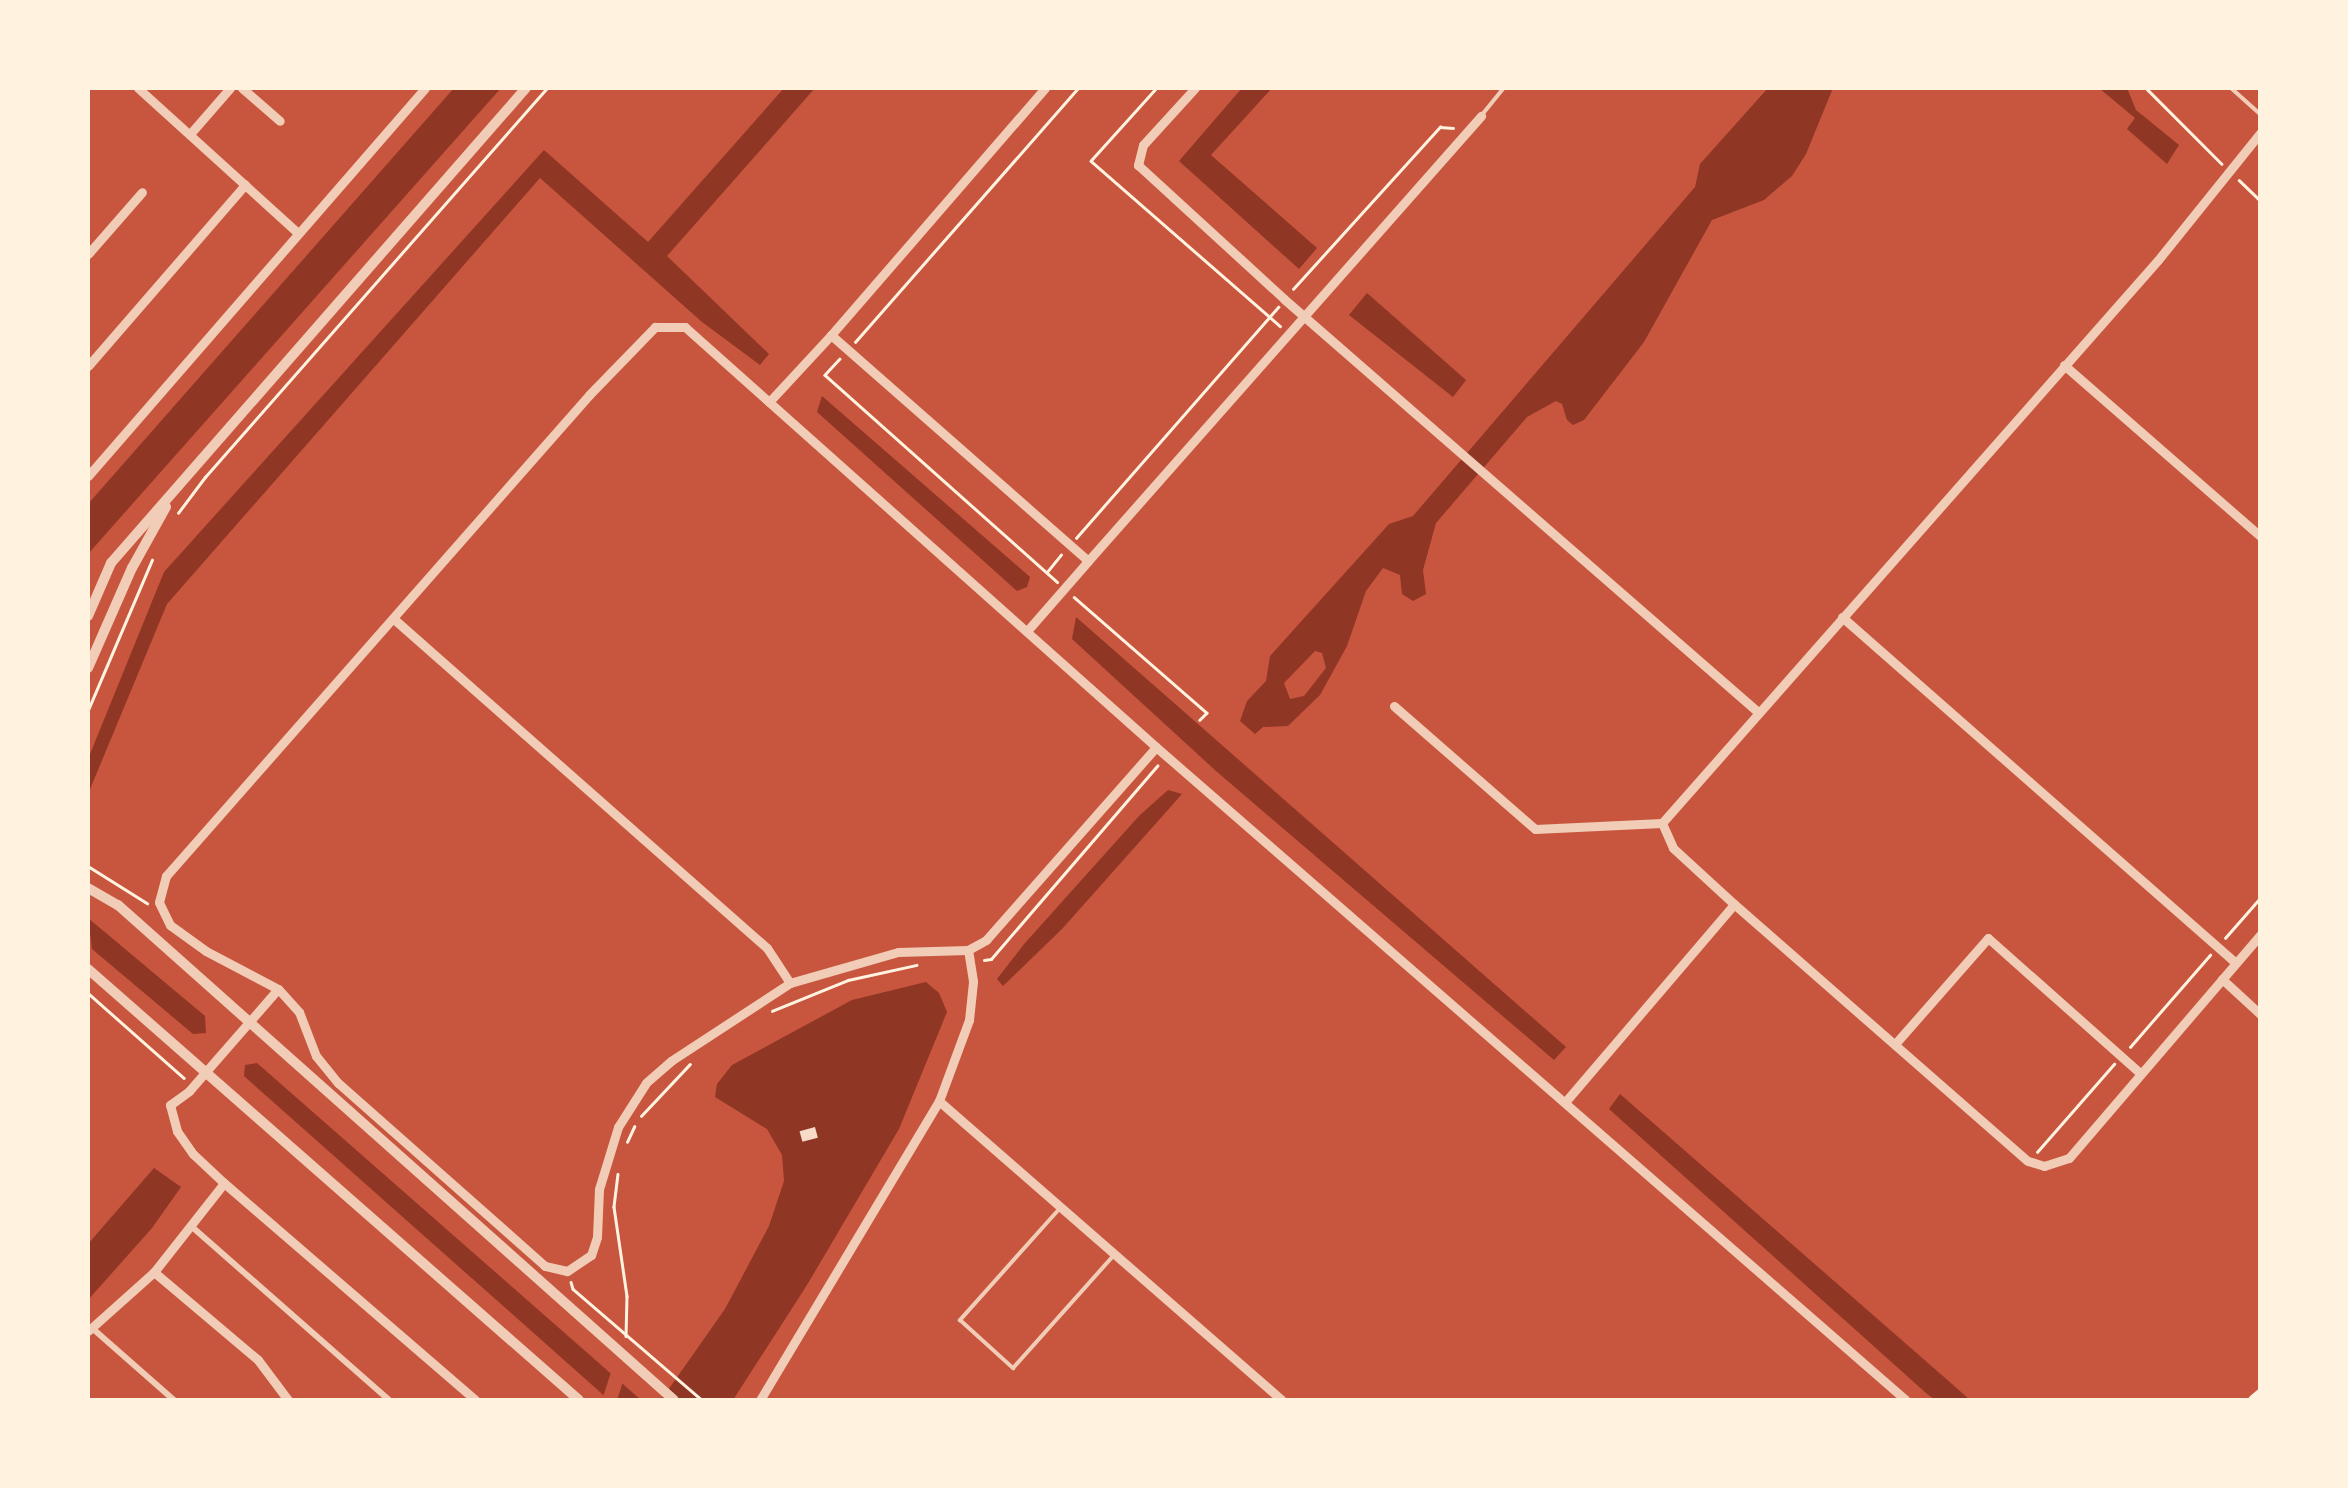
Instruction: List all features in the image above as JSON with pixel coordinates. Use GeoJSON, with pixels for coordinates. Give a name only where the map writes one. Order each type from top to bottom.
{"type":"FeatureCollection","features":[{"type":"Feature","properties":{"kind":"main road"},"geometry":{"type":"LineString","coordinates":[[2253,1400],[2260,1394]]}},
{"type":"Feature","properties":{"kind":"street"},"geometry":{"type":"LineString","coordinates":[[138,88],[298,233]]}},
{"type":"Feature","properties":{"kind":"street"},"geometry":{"type":"LineString","coordinates":[[190,134],[230,88]]}},
{"type":"Feature","properties":{"kind":"street"},"geometry":{"type":"LineString","coordinates":[[242,88],[280,121]]}},
{"type":"Feature","properties":{"kind":"street"},"geometry":{"type":"LineString","coordinates":[[88,476],[425,88]]}},
{"type":"Feature","properties":{"kind":"street"},"geometry":{"type":"LineString","coordinates":[[88,616],[111,564],[526,88]]}},
{"type":"Feature","properties":{"kind":"street"},"geometry":{"type":"LineString","coordinates":[[770,402],[1045,88]]}},
{"type":"Feature","properties":{"kind":"street"},"geometry":{"type":"LineString","coordinates":[[1195,88],[1144,145],[1138,165],[1284,299],[1444,434],[1758,712]]}},
{"type":"Feature","properties":{"kind":"street"},"geometry":{"type":"LineString","coordinates":[[1027,631],[1480,116]]}},
{"type":"Feature","properties":{"kind":"street"},"geometry":{"type":"LineString","coordinates":[[1394,706],[1535,830],[1662,823],[2158,260],[2260,133]]}},
{"type":"Feature","properties":{"kind":"street"},"geometry":{"type":"LineString","coordinates":[[88,366],[245,185]]}},
{"type":"Feature","properties":{"kind":"street"},"geometry":{"type":"LineString","coordinates":[[88,254],[142,192]]}},
{"type":"Feature","properties":{"kind":"street"},"geometry":{"type":"LineString","coordinates":[[1156,747],[969,955],[898,952],[790,982],[722,1024],[646,1083],[606,1154],[599,1189],[598,1237],[591,1255],[567,1271],[545,1266],[338,1083],[316,1056],[299,1012],[278,989],[260,976],[206,951],[170,925],[159,902],[166,876],[395,620],[441,563],[655,328],[669,324],[684,328],[770,402],[1027,631],[1156,747],[1166,756],[1906,1400]]}},
{"type":"Feature","properties":{"kind":"street"},"geometry":{"type":"LineString","coordinates":[[831,335],[1088,560]]}},
{"type":"Feature","properties":{"kind":"street"},"geometry":{"type":"LineString","coordinates":[[2064,366],[2260,536]]}},
{"type":"Feature","properties":{"kind":"street"},"geometry":{"type":"LineString","coordinates":[[88,668],[132,568],[178,484]]}},
{"type":"Feature","properties":{"kind":"street"},"geometry":{"type":"LineString","coordinates":[[1842,617],[2236,963]]}},
{"type":"Feature","properties":{"kind":"street"},"geometry":{"type":"LineString","coordinates":[[395,620],[766,948],[790,982]]}},
{"type":"Feature","properties":{"kind":"street"},"geometry":{"type":"LineString","coordinates":[[1662,823],[1673,848],[1734,904],[2028,1161],[2044,1166],[2069,1158],[2260,935]]}},
{"type":"Feature","properties":{"kind":"street"},"geometry":{"type":"LineString","coordinates":[[88,888],[118,905],[248,1025],[674,1400]]}},
{"type":"Feature","properties":{"kind":"street"},"geometry":{"type":"LineString","coordinates":[[1566,1101],[1734,904]]}},
{"type":"Feature","properties":{"kind":"street"},"geometry":{"type":"LineString","coordinates":[[1895,1044],[1988,938],[2140,1072]]}},
{"type":"Feature","properties":{"kind":"street"},"geometry":{"type":"LineString","coordinates":[[760,1400],[939,1101],[969,1020],[974,981],[969,955]]}},
{"type":"Feature","properties":{"kind":"street"},"geometry":{"type":"LineString","coordinates":[[88,969],[578,1400]]}},
{"type":"Feature","properties":{"kind":"street"},"geometry":{"type":"LineString","coordinates":[[2222,979],[2260,1014]]}},
{"type":"Feature","properties":{"kind":"street"},"geometry":{"type":"LineString","coordinates":[[278,989],[194,1086],[170,1105],[177,1131],[193,1154],[224,1183],[476,1400]]}},
{"type":"Feature","properties":{"kind":"street"},"geometry":{"type":"LineString","coordinates":[[939,1101],[1282,1400]]}},
{"type":"Feature","properties":{"kind":"street"},"geometry":{"type":"LineString","coordinates":[[174,1400],[90,1330],[154,1272],[224,1183]]}},
{"type":"Feature","properties":{"kind":"street"},"geometry":{"type":"LineString","coordinates":[[191,1226],[389,1400]]}},
{"type":"Feature","properties":{"kind":"street"},"geometry":{"type":"LineString","coordinates":[[154,1272],[258,1360],[288,1400]]}},
{"type":"Feature","properties":{"kind":"lane"},"geometry":{"type":"LineString","coordinates":[[1480,116],[1504,88]]}},
{"type":"Feature","properties":{"kind":"lane"},"geometry":{"type":"LineString","coordinates":[[2231,88],[2260,114]]}},
{"type":"Feature","properties":{"kind":"lane"},"geometry":{"type":"LineString","coordinates":[[1060,1207],[960,1320],[1014,1368],[1115,1255]]}},
{"type":"Feature","properties":{"kind":"path"},"geometry":{"type":"LineString","coordinates":[[177,514],[204,477],[547,88]]}},
{"type":"Feature","properties":{"kind":"path"},"geometry":{"type":"LineString","coordinates":[[1078,88],[825,375],[1206,713],[1200,720]]}},
{"type":"Feature","properties":{"kind":"path"},"geometry":{"type":"LineString","coordinates":[[2146,88],[2260,200]]}},
{"type":"Feature","properties":{"kind":"path"},"geometry":{"type":"LineString","coordinates":[[1046,573],[1440,126],[1468,131]]}},
{"type":"Feature","properties":{"kind":"path"},"geometry":{"type":"LineString","coordinates":[[88,710],[158,547]]}},
{"type":"Feature","properties":{"kind":"path"},"geometry":{"type":"LineString","coordinates":[[969,955],[991,959],[1166,756]]}},
{"type":"Feature","properties":{"kind":"path"},"geometry":{"type":"LineString","coordinates":[[88,866],[147,903],[159,902]]}},
{"type":"Feature","properties":{"kind":"path"},"geometry":{"type":"LineString","coordinates":[[2028,1161],[2260,898]]}},
{"type":"Feature","properties":{"kind":"path"},"geometry":{"type":"LineString","coordinates":[[768,1012],[848,980],[924,964]]}},
{"type":"Feature","properties":{"kind":"path"},"geometry":{"type":"LineString","coordinates":[[88,993],[194,1086]]}},
{"type":"Feature","properties":{"kind":"path"},"geometry":{"type":"LineString","coordinates":[[624,1148],[655,1097],[689,1065]]}},
{"type":"Feature","properties":{"kind":"path"},"geometry":{"type":"LineString","coordinates":[[619,1160],[614,1207],[626,1296],[626,1336]]}},
{"type":"Feature","properties":{"kind":"path"},"geometry":{"type":"LineString","coordinates":[[567,1271],[573,1289],[702,1400]]}},
{"type":"Feature","properties":{"kind":"shaded area"},"geometry":{"type":"Polygon","coordinates":[[[454,88],[501,88],[88,554],[88,504],[454,88]]]}},
{"type":"Feature","properties":{"kind":"shaded area"},"geometry":{"type":"Polygon","coordinates":[[[784,88],[815,88],[667,256],[769,354],[760,365],[702,322],[540,178],[167,604],[88,794],[88,759],[164,572],[544,150],[648,242],[784,88]]]}},
{"type":"Feature","properties":{"kind":"shaded area"},"geometry":{"type":"Polygon","coordinates":[[[1242,88],[1272,88],[1211,155],[1317,248],[1299,269],[1179,161],[1242,88]]]}},
{"type":"Feature","properties":{"kind":"shaded area"},"geometry":{"type":"Polygon","coordinates":[[[1768,88],[1833,88],[1806,154],[1792,176],[1764,200],[1712,220],[1644,342],[1584,420],[1573,425],[1562,404],[1556,401],[1527,417],[1436,523],[1423,570],[1426,594],[1413,601],[1402,594],[1400,575],[1383,568],[1366,591],[1347,646],[1320,695],[1288,726],[1263,727],[1255,734],[1240,721],[1247,701],[1266,681],[1270,656],[1389,524],[1413,516],[1695,187],[1700,164],[1768,88]],[[1315,651],[1284,683],[1290,699],[1304,696],[1326,668],[1322,653],[1315,651]]]}},
{"type":"Feature","properties":{"kind":"shaded area"},"geometry":{"type":"Polygon","coordinates":[[[2099,88],[2127,88],[2136,110],[2179,145],[2167,164],[2127,129],[2135,118],[2099,88]]]}},
{"type":"Feature","properties":{"kind":"shaded area"},"geometry":{"type":"Polygon","coordinates":[[[1367,293],[1466,380],[1453,397],[1349,315],[1367,293]]]}},
{"type":"Feature","properties":{"kind":"shaded area"},"geometry":{"type":"Polygon","coordinates":[[[822,396],[1030,577],[1027,587],[1017,591],[817,412],[822,396]]]}},
{"type":"Feature","properties":{"kind":"shaded area"},"geometry":{"type":"Polygon","coordinates":[[[1076,617],[1566,1047],[1554,1060],[1216,771],[1072,639],[1076,617]]]}},
{"type":"Feature","properties":{"kind":"shaded area"},"geometry":{"type":"Polygon","coordinates":[[[1168,790],[1182,794],[1062,929],[1003,986],[997,979],[1025,943],[1139,816],[1168,790]]]}},
{"type":"Feature","properties":{"kind":"shaded area"},"geometry":{"type":"Polygon","coordinates":[[[88,918],[205,1016],[206,1033],[193,1034],[92,949],[88,918]]]}},
{"type":"Feature","properties":{"kind":"shaded area"},"geometry":{"type":"Polygon","coordinates":[[[926,982],[939,993],[947,1012],[899,1129],[807,1285],[733,1400],[661,1400],[725,1309],[769,1226],[784,1181],[782,1155],[767,1129],[715,1097],[717,1084],[732,1065],[852,1000],[926,982]]]}},
{"type":"Feature","properties":{"kind":"shaded area"},"geometry":{"type":"Polygon","coordinates":[[[257,1063],[641,1400],[609,1400],[244,1076],[245,1065],[257,1063]]]}},
{"type":"Feature","properties":{"kind":"shaded area"},"geometry":{"type":"Polygon","coordinates":[[[1620,1094],[1970,1400],[1935,1400],[1926,1393],[1609,1109],[1620,1094]]]}},
{"type":"Feature","properties":{"kind":"shaded area"},"geometry":{"type":"Polygon","coordinates":[[[154,1168],[181,1187],[152,1228],[88,1300],[88,1244],[154,1168]]]}},
{"type":"Feature","properties":{"kind":"pier"},"geometry":{"type":"Polygon","coordinates":[[[612,1369],[623,1379],[622,1385],[617,1400],[602,1400],[612,1369]]]}},
{"type":"Feature","properties":{"kind":"building"},"geometry":{"type":"Polygon","coordinates":[[[815,1127],[818,1138],[802,1142],[800,1131],[815,1127]]]}}]}
